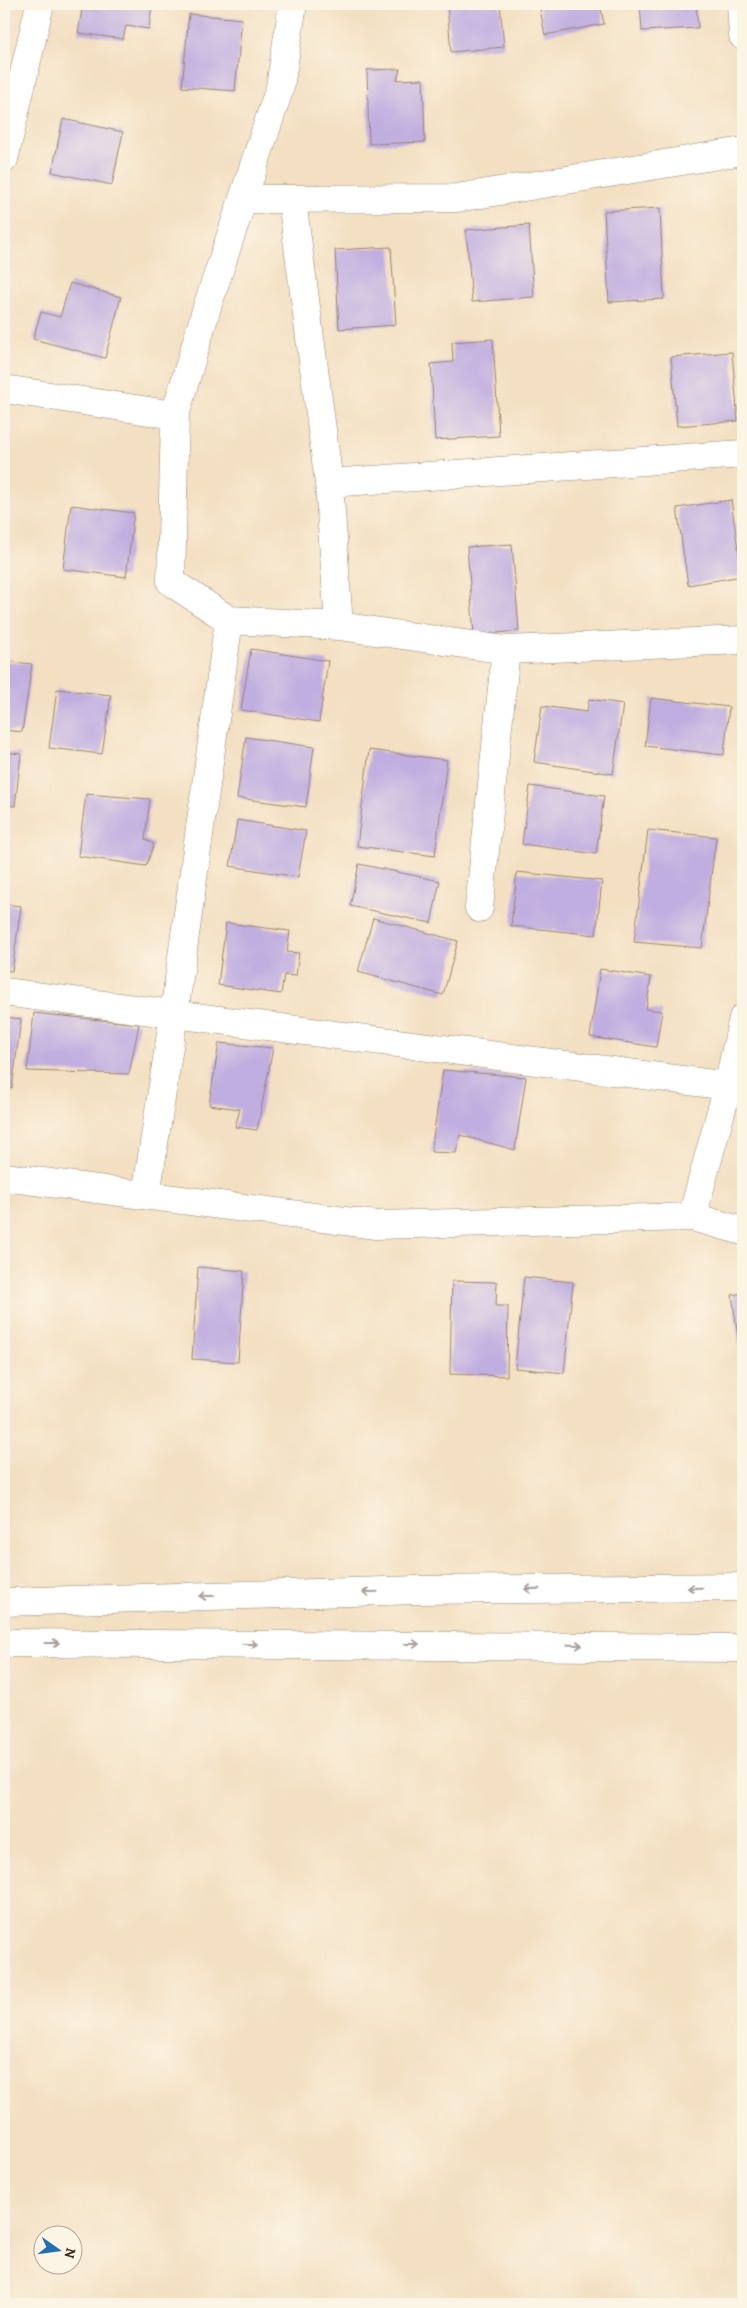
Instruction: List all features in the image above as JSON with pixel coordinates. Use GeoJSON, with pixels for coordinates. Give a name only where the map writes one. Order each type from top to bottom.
{"type":"FeatureCollection","features":[{"type":"Feature","properties":{"kind":"street"},"geometry":{"type":"LineString","coordinates":[[4,159],[40,4]]}},
{"type":"Feature","properties":{"kind":"street"},"geometry":{"type":"LineString","coordinates":[[293,4],[280,88],[207,307],[175,415],[171,582],[229,620],[339,626],[506,650],[743,640]]}},
{"type":"Feature","properties":{"kind":"street"},"geometry":{"type":"LineString","coordinates":[[741,4],[743,36]]}},
{"type":"Feature","properties":{"kind":"street"},"geometry":{"type":"LineString","coordinates":[[243,199],[457,198],[743,151]]}},
{"type":"Feature","properties":{"kind":"street"},"geometry":{"type":"LineString","coordinates":[[292,200],[329,483],[339,626]]}},
{"type":"Feature","properties":{"kind":"street"},"geometry":{"type":"LineString","coordinates":[[4,389],[175,415]]}},
{"type":"Feature","properties":{"kind":"street"},"geometry":{"type":"LineString","coordinates":[[329,483],[743,454]]}},
{"type":"Feature","properties":{"kind":"street"},"geometry":{"type":"LineString","coordinates":[[146,1195],[174,1014],[229,620]]}},
{"type":"Feature","properties":{"kind":"street"},"geometry":{"type":"LineString","coordinates":[[479,908],[506,650]]}},
{"type":"Feature","properties":{"kind":"street"},"geometry":{"type":"LineString","coordinates":[[4,992],[728,1086]]}},
{"type":"Feature","properties":{"kind":"street"},"geometry":{"type":"LineString","coordinates":[[692,1217],[728,1086],[743,1018]]}},
{"type":"Feature","properties":{"kind":"street"},"geometry":{"type":"LineString","coordinates":[[4,1178],[376,1225],[692,1217],[743,1231]]}},
{"type":"Feature","properties":{"kind":"street"},"geometry":{"type":"LineString","coordinates":[[4,1602],[419,1590],[743,1587]]}},
{"type":"Feature","properties":{"kind":"street"},"geometry":{"type":"LineString","coordinates":[[4,1643],[743,1648]]}},
{"type":"Feature","properties":{"kind":"building"},"geometry":{"type":"Polygon","coordinates":[[[83,4],[152,4],[149,29],[126,26],[123,39],[78,33],[83,4]]]}},
{"type":"Feature","properties":{"kind":"building"},"geometry":{"type":"Polygon","coordinates":[[[447,4],[500,4],[504,47],[451,52],[447,4]]]}},
{"type":"Feature","properties":{"kind":"building"},"geometry":{"type":"Polygon","coordinates":[[[539,4],[600,4],[604,24],[545,35],[539,4]]]}},
{"type":"Feature","properties":{"kind":"building"},"geometry":{"type":"Polygon","coordinates":[[[640,4],[696,4],[698,28],[642,31],[640,4]]]}},
{"type":"Feature","properties":{"kind":"building"},"geometry":{"type":"Polygon","coordinates":[[[189,14],[242,19],[235,91],[182,87],[189,14]]]}},
{"type":"Feature","properties":{"kind":"building"},"geometry":{"type":"Polygon","coordinates":[[[400,69],[397,80],[423,79],[425,142],[369,144],[367,70],[400,69]]]}},
{"type":"Feature","properties":{"kind":"building"},"geometry":{"type":"Polygon","coordinates":[[[63,119],[123,132],[112,185],[52,172],[63,119]]]}},
{"type":"Feature","properties":{"kind":"building"},"geometry":{"type":"Polygon","coordinates":[[[660,208],[664,299],[609,302],[604,211],[660,208]]]}},
{"type":"Feature","properties":{"kind":"building"},"geometry":{"type":"Polygon","coordinates":[[[529,225],[534,297],[472,302],[466,230],[529,225]]]}},
{"type":"Feature","properties":{"kind":"building"},"geometry":{"type":"Polygon","coordinates":[[[391,247],[396,325],[339,329],[335,250],[391,247]]]}},
{"type":"Feature","properties":{"kind":"building"},"geometry":{"type":"Polygon","coordinates":[[[70,283],[121,297],[105,358],[33,339],[41,312],[60,317],[70,283]]]}},
{"type":"Feature","properties":{"kind":"building"},"geometry":{"type":"Polygon","coordinates":[[[493,339],[499,436],[435,440],[431,364],[453,362],[452,342],[493,339]]]}},
{"type":"Feature","properties":{"kind":"building"},"geometry":{"type":"Polygon","coordinates":[[[732,352],[738,421],[677,426],[671,357],[732,352]]]}},
{"type":"Feature","properties":{"kind":"building"},"geometry":{"type":"Polygon","coordinates":[[[731,500],[742,576],[688,585],[677,508],[731,500]]]}},
{"type":"Feature","properties":{"kind":"building"},"geometry":{"type":"Polygon","coordinates":[[[71,505],[134,513],[126,577],[63,569],[71,505]]]}},
{"type":"Feature","properties":{"kind":"building"},"geometry":{"type":"Polygon","coordinates":[[[512,544],[519,631],[474,635],[467,547],[512,544]]]}},
{"type":"Feature","properties":{"kind":"building"},"geometry":{"type":"Polygon","coordinates":[[[251,649],[328,661],[319,722],[241,710],[251,649]]]}},
{"type":"Feature","properties":{"kind":"building"},"geometry":{"type":"Polygon","coordinates":[[[4,661],[32,664],[22,732],[4,730],[4,661]]]}},
{"type":"Feature","properties":{"kind":"building"},"geometry":{"type":"Polygon","coordinates":[[[57,689],[111,695],[102,754],[49,748],[57,689]]]}},
{"type":"Feature","properties":{"kind":"building"},"geometry":{"type":"Polygon","coordinates":[[[651,698],[729,707],[724,755],[645,746],[651,698]]]}},
{"type":"Feature","properties":{"kind":"building"},"geometry":{"type":"Polygon","coordinates":[[[589,699],[623,704],[613,774],[534,762],[542,706],[587,712],[589,699]]]}},
{"type":"Feature","properties":{"kind":"building"},"geometry":{"type":"Polygon","coordinates":[[[246,737],[314,747],[306,807],[237,798],[246,737]]]}},
{"type":"Feature","properties":{"kind":"building"},"geometry":{"type":"Polygon","coordinates":[[[369,750],[447,760],[435,856],[357,846],[369,750]]]}},
{"type":"Feature","properties":{"kind":"building"},"geometry":{"type":"Polygon","coordinates":[[[4,752],[21,754],[15,806],[4,805],[4,752]]]}},
{"type":"Feature","properties":{"kind":"building"},"geometry":{"type":"Polygon","coordinates":[[[530,786],[604,796],[596,854],[522,844],[530,786]]]}},
{"type":"Feature","properties":{"kind":"building"},"geometry":{"type":"Polygon","coordinates":[[[86,794],[150,799],[145,839],[154,844],[146,866],[78,856],[86,794]]]}},
{"type":"Feature","properties":{"kind":"building"},"geometry":{"type":"Polygon","coordinates":[[[237,820],[306,831],[298,877],[230,866],[237,820]]]}},
{"type":"Feature","properties":{"kind":"building"},"geometry":{"type":"Polygon","coordinates":[[[648,830],[716,837],[702,948],[634,942],[648,830]]]}},
{"type":"Feature","properties":{"kind":"building"},"geometry":{"type":"Polygon","coordinates":[[[359,864],[440,881],[431,923],[350,906],[359,864]]]}},
{"type":"Feature","properties":{"kind":"building"},"geometry":{"type":"Polygon","coordinates":[[[517,872],[602,881],[596,935],[511,926],[517,872]]]}},
{"type":"Feature","properties":{"kind":"building"},"geometry":{"type":"Polygon","coordinates":[[[4,904],[21,906],[12,971],[4,970],[4,904]]]}},
{"type":"Feature","properties":{"kind":"building"},"geometry":{"type":"Polygon","coordinates":[[[373,918],[458,941],[443,995],[358,972],[373,918]]]}},
{"type":"Feature","properties":{"kind":"building"},"geometry":{"type":"Polygon","coordinates":[[[226,923],[290,931],[287,952],[299,953],[296,976],[284,975],[281,994],[218,985],[226,923]]]}},
{"type":"Feature","properties":{"kind":"building"},"geometry":{"type":"Polygon","coordinates":[[[600,969],[651,977],[646,1009],[662,1011],[656,1047],[590,1037],[600,969]]]}},
{"type":"Feature","properties":{"kind":"building"},"geometry":{"type":"Polygon","coordinates":[[[34,1013],[139,1024],[129,1074],[27,1071],[34,1013]]]}},
{"type":"Feature","properties":{"kind":"building"},"geometry":{"type":"Polygon","coordinates":[[[4,1017],[21,1019],[12,1089],[4,1087],[4,1017]]]}},
{"type":"Feature","properties":{"kind":"building"},"geometry":{"type":"Polygon","coordinates":[[[219,1043],[273,1048],[257,1130],[235,1127],[240,1109],[209,1105],[219,1043]]]}},
{"type":"Feature","properties":{"kind":"building"},"geometry":{"type":"Polygon","coordinates":[[[443,1070],[526,1077],[515,1150],[460,1135],[456,1153],[431,1152],[443,1070]]]}},
{"type":"Feature","properties":{"kind":"building"},"geometry":{"type":"Polygon","coordinates":[[[198,1267],[244,1271],[238,1362],[192,1359],[198,1267]]]}},
{"type":"Feature","properties":{"kind":"building"},"geometry":{"type":"Polygon","coordinates":[[[524,1277],[573,1282],[564,1373],[515,1368],[524,1277]]]}},
{"type":"Feature","properties":{"kind":"building"},"geometry":{"type":"Polygon","coordinates":[[[452,1281],[497,1282],[496,1306],[508,1306],[507,1376],[450,1374],[452,1281]]]}},
{"type":"Feature","properties":{"kind":"building"},"geometry":{"type":"Polygon","coordinates":[[[743,1293],[743,1365],[742,1365],[732,1295],[743,1293]]]}}]}
